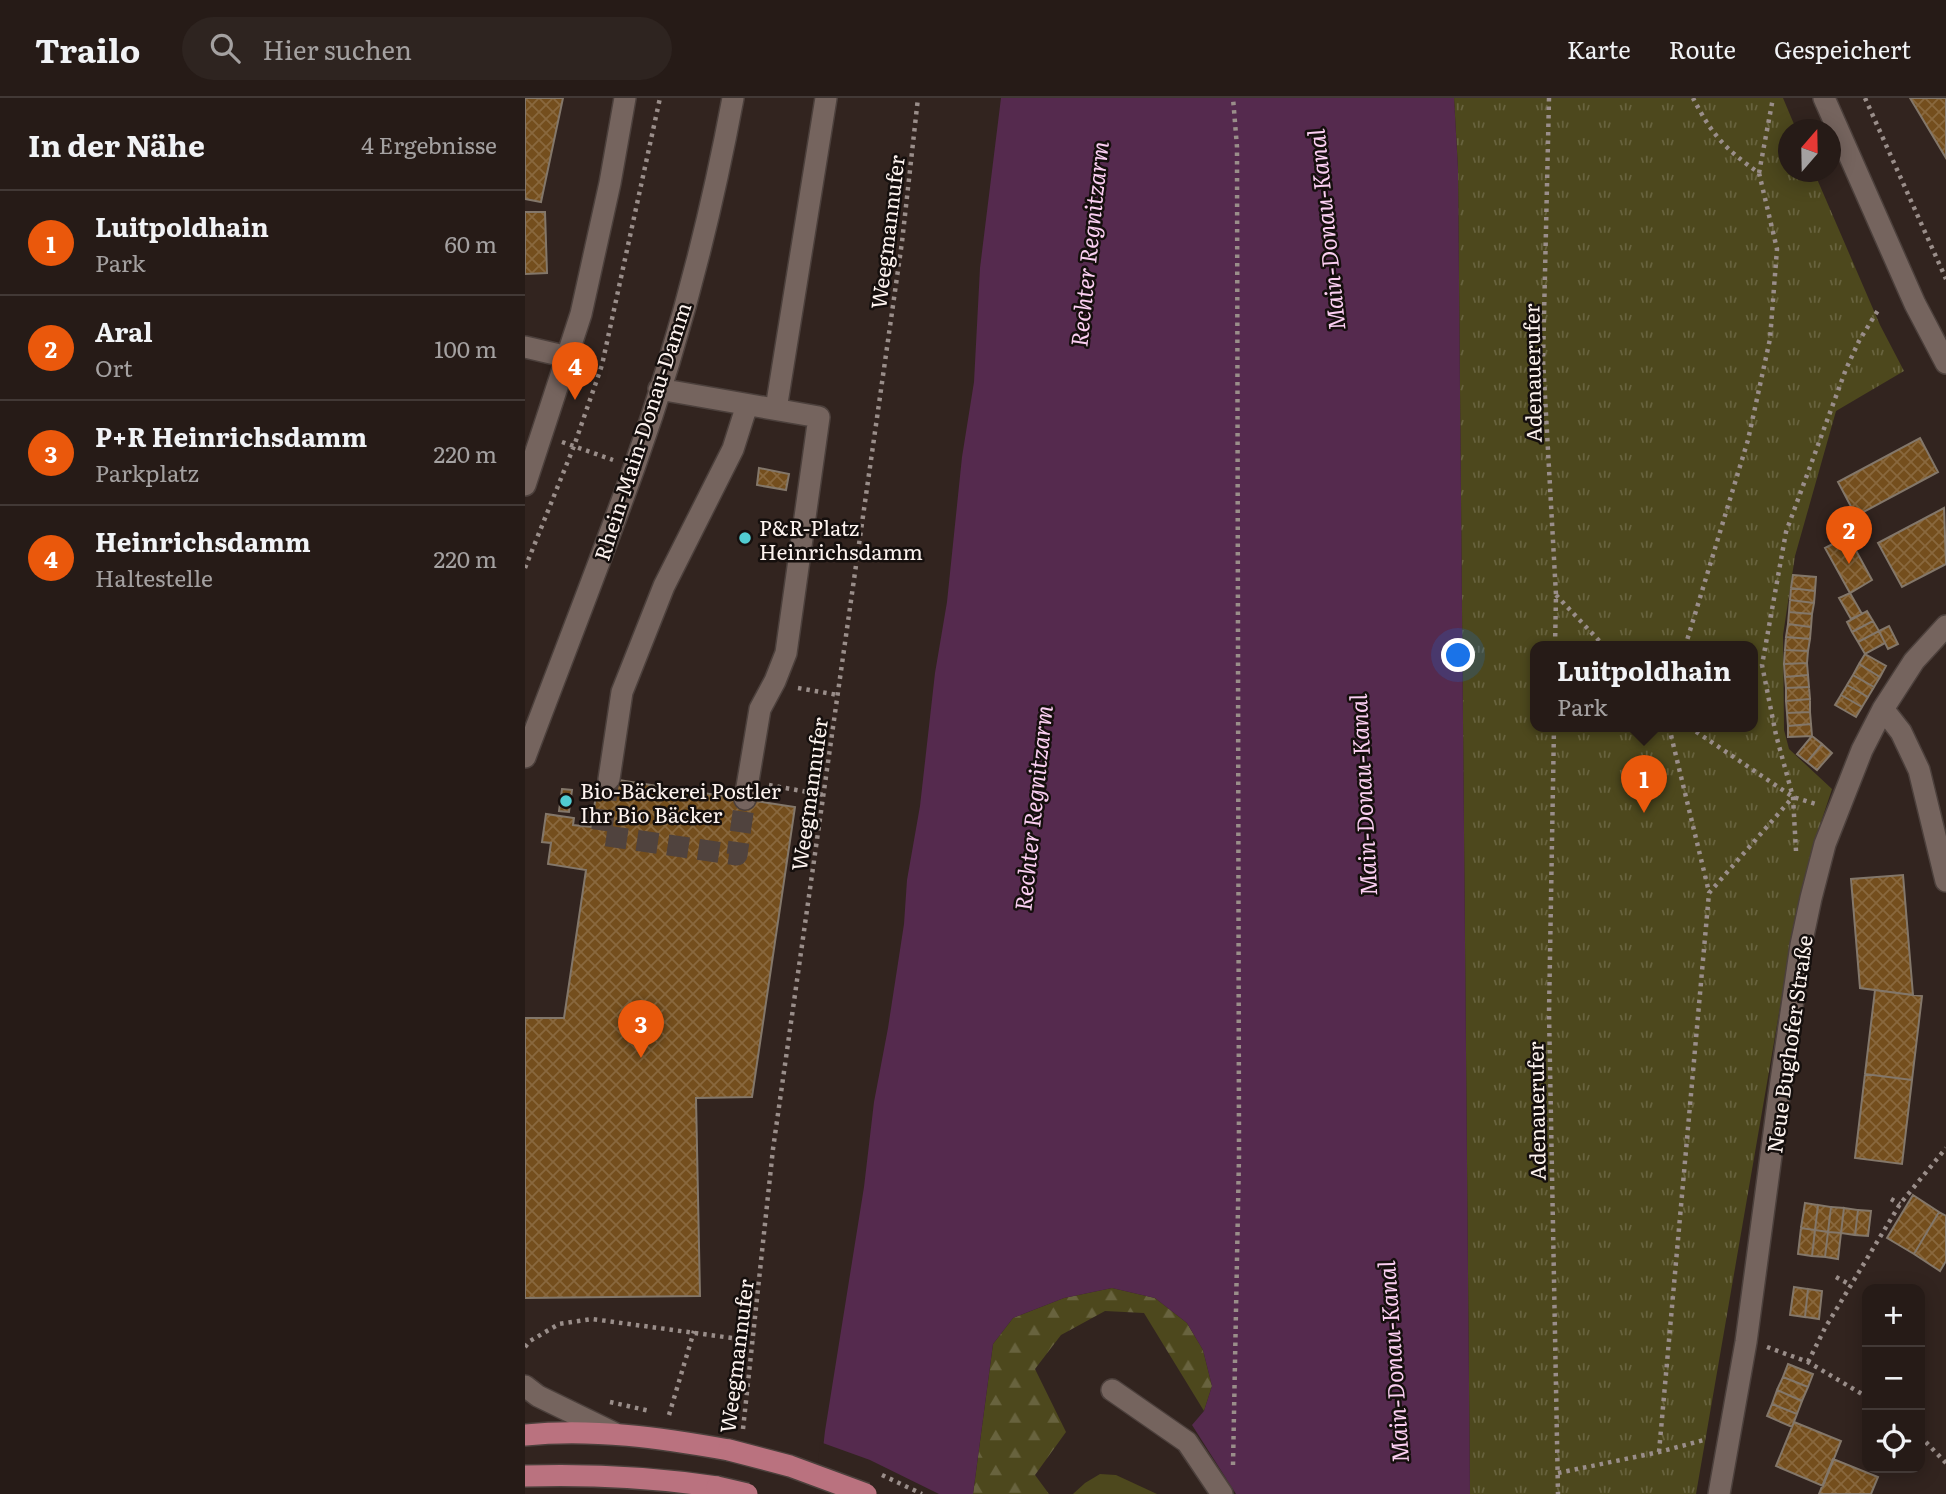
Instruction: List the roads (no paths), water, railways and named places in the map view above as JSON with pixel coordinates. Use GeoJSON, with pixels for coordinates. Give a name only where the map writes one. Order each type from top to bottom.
{"type":"FeatureCollection","features":[{"type":"Feature","properties":{"kind":"main road"},"geometry":{"type":"LineString","coordinates":[[525,1435],[614,1433],[735,1445],[866,1494]]}},
{"type":"Feature","properties":{"kind":"main road"},"geometry":{"type":"LineString","coordinates":[[525,1476],[593,1474],[681,1482],[747,1494]]}},
{"type":"Feature","properties":{"kind":"street"},"geometry":{"type":"LineString","coordinates":[[525,485],[581,314],[625,98]]}},
{"type":"Feature","properties":{"kind":"street","name":"Rhein-Main-Donau-Damm"},"geometry":{"type":"LineString","coordinates":[[525,757],[633,468],[659,389],[697,258],[733,98]]}},
{"type":"Feature","properties":{"kind":"street"},"geometry":{"type":"LineString","coordinates":[[776,409],[826,98]]}},
{"type":"Feature","properties":{"kind":"street"},"geometry":{"type":"LineString","coordinates":[[1824,98],[1915,304],[1946,363]]}},
{"type":"Feature","properties":{"kind":"street"},"geometry":{"type":"LineString","coordinates":[[525,346],[568,357]]}},
{"type":"Feature","properties":{"kind":"street"},"geometry":{"type":"LineString","coordinates":[[659,389],[819,417],[786,653],[760,709],[747,790]]}},
{"type":"Feature","properties":{"kind":"street"},"geometry":{"type":"LineString","coordinates":[[609,779],[622,692],[664,586],[733,449],[747,405]]}},
{"type":"Feature","properties":{"kind":"street","name":"Neue Bughofer Straße"},"geometry":{"type":"LineString","coordinates":[[1719,1494],[1746,1342],[1801,945],[1825,844],[1862,750],[1883,709],[1914,661],[1946,626]]}},
{"type":"Feature","properties":{"kind":"street"},"geometry":{"type":"LineString","coordinates":[[1883,709],[1901,732],[1919,771],[1946,881]]}},
{"type":"Feature","properties":{"kind":"street"},"geometry":{"type":"LineString","coordinates":[[525,732],[541,714]]}},
{"type":"Feature","properties":{"kind":"street"},"geometry":{"type":"LineString","coordinates":[[525,1386],[538,1396],[614,1433]]}},
{"type":"Feature","properties":{"kind":"street"},"geometry":{"type":"LineString","coordinates":[[1112,1390],[1187,1442],[1222,1494]]}},
{"type":"Feature","properties":{"kind":"water"},"geometry":{"type":"Polygon","coordinates":[[[1001,98],[1454,98],[1458,169],[1470,1494],[1236,1494],[1192,1425],[1204,1411],[1212,1386],[1203,1350],[1187,1323],[1155,1298],[1112,1288],[1064,1298],[1013,1318],[993,1344],[973,1494],[818,1494],[825,1431],[864,1187],[874,1102],[904,924],[907,880],[920,806],[935,673],[947,602],[962,457],[974,382],[980,268],[1001,98]]]}},
{"type":"Feature","properties":{"kind":"tunnel"},"geometry":{"type":"LineString","coordinates":[[609,779],[601,835],[737,855],[745,799]]}},
{"type":"Feature","properties":{"kind":"place","name":"Heinrichsdamm"},"geometry":{"type":"Point","coordinates":[575,400]}},
{"type":"Feature","properties":{"kind":"place","name":"P&R-Platz Heinrichsdamm"},"geometry":{"type":"Point","coordinates":[745,538]}},
{"type":"Feature","properties":{"kind":"place","name":"Aral"},"geometry":{"type":"Point","coordinates":[1849,564]}},
{"type":"Feature","properties":{"kind":"place","name":"Bio-Bäckerei Postler Ihr Bio Bäcker"},"geometry":{"type":"Point","coordinates":[566,801]}},
{"type":"Feature","properties":{"kind":"place","name":"Luitpoldhain"},"geometry":{"type":"Point","coordinates":[1644,813]}},
{"type":"Feature","properties":{"kind":"place","name":"P+R Heinrichsdamm"},"geometry":{"type":"Point","coordinates":[641,1058]}},
{"type":"Feature","properties":{"kind":"water label","name":"Main-Donau-Kanal"},"geometry":{"type":"Point","coordinates":[1325,230]}},
{"type":"Feature","properties":{"kind":"water label","name":"Rechter Regnitzarm"},"geometry":{"type":"Point","coordinates":[1088,244]}},
{"type":"Feature","properties":{"kind":"water label","name":"Main-Donau-Kanal"},"geometry":{"type":"Point","coordinates":[1362,795]}},
{"type":"Feature","properties":{"kind":"water label","name":"Rechter Regnitzarm"},"geometry":{"type":"Point","coordinates":[1032,808]}},
{"type":"Feature","properties":{"kind":"water label","name":"Main-Donau-Kanal"},"geometry":{"type":"Point","coordinates":[1392,1362]}}]}
